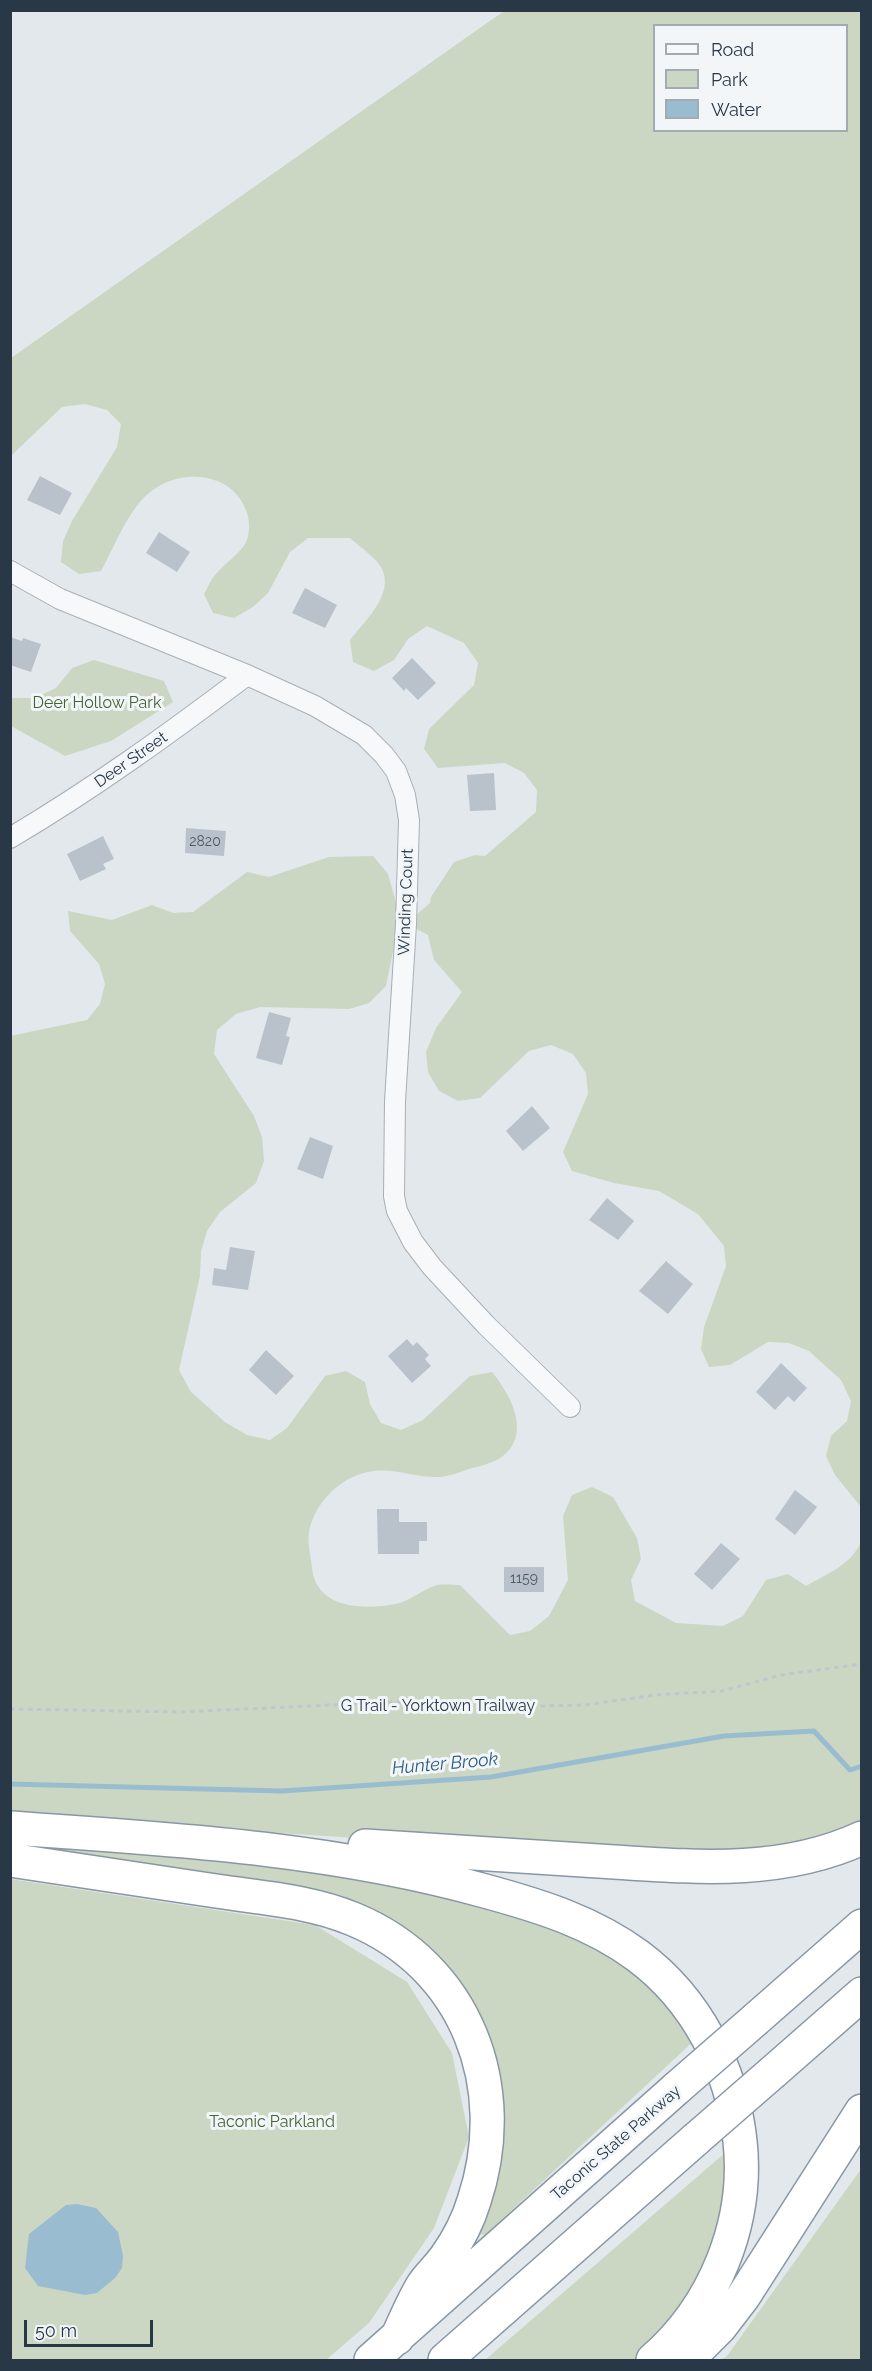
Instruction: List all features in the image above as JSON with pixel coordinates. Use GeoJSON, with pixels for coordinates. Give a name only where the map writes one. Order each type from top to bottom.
{"type":"FeatureCollection","features":[{"type":"Feature","properties":{"kind":"highway"},"geometry":{"type":"LineString","coordinates":[[10,1828],[123,1835],[226,1837],[716,1867],[754,1866],[791,1861],[861,1838]]}},
{"type":"Feature","properties":{"kind":"highway"},"geometry":{"type":"LineString","coordinates":[[123,1835],[337,1858],[459,1884],[538,1907],[594,1928],[641,1958],[668,1982],[703,2029],[726,2079],[739,2130],[741,2182],[733,2232],[714,2281],[687,2325],[653,2361]]}},
{"type":"Feature","properties":{"kind":"highway"},"geometry":{"type":"LineString","coordinates":[[10,1860],[282,1900],[332,1912],[370,1926],[394,1941],[416,1958],[441,1984],[469,2028],[481,2061],[487,2104],[484,2159],[477,2191],[464,2225],[446,2257],[423,2285],[397,2338]]}},
{"type":"Feature","properties":{"kind":"highway","name":"Taconic State Parkway"},"geometry":{"type":"LineString","coordinates":[[371,2361],[861,1926]]}},
{"type":"Feature","properties":{"kind":"highway"},"geometry":{"type":"LineString","coordinates":[[445,2361],[861,1994]]}},
{"type":"Feature","properties":{"kind":"highway"},"geometry":{"type":"LineString","coordinates":[[687,2361],[743,2297],[861,2111]]}},
{"type":"Feature","properties":{"kind":"street","name":"Winding Court"},"geometry":{"type":"LineString","coordinates":[[10,571],[60,599],[247,675],[315,706],[364,735],[396,771],[405,795],[410,820],[406,924],[394,1101],[394,1196],[397,1211],[413,1242],[432,1267],[486,1325],[570,1407]]}},
{"type":"Feature","properties":{"kind":"street","name":"Deer Street"},"geometry":{"type":"LineString","coordinates":[[10,838],[64,806],[165,737],[247,675]]}},
{"type":"Feature","properties":{"kind":"path","name":"G Trail - Yorktown Trailway"},"geometry":{"type":"LineString","coordinates":[[10,1709],[180,1712],[396,1702],[494,1707],[585,1705],[656,1695],[722,1691],[781,1675],[861,1664]]}},
{"type":"Feature","properties":{"kind":"green space"},"geometry":{"type":"Polygon","coordinates":[[[504,11],[861,11],[861,1507],[835,1475],[826,1456],[831,1436],[847,1421],[851,1401],[841,1380],[809,1351],[789,1343],[768,1342],[730,1365],[709,1367],[701,1349],[704,1327],[726,1266],[724,1246],[698,1214],[659,1191],[614,1183],[572,1171],[563,1152],[588,1094],[586,1073],[573,1054],[551,1045],[529,1051],[480,1098],[458,1101],[439,1091],[428,1072],[426,1052],[436,1028],[462,992],[434,960],[428,935],[406,924],[430,903],[431,897],[454,862],[475,855],[485,856],[536,812],[537,790],[524,773],[505,763],[438,768],[424,749],[429,729],[474,685],[478,663],[464,643],[427,626],[408,639],[394,660],[374,671],[353,662],[350,640],[370,616],[381,597],[385,577],[376,560],[350,538],[308,538],[290,552],[268,593],[253,607],[234,618],[213,613],[204,594],[214,576],[245,544],[249,525],[247,513],[240,499],[230,488],[218,481],[204,478],[175,479],[149,493],[134,509],[101,571],[79,574],[61,562],[63,541],[72,521],[117,447],[121,424],[107,410],[85,404],[62,407],[11,456],[11,358],[504,11]]]}},
{"type":"Feature","properties":{"kind":"green space","name":"Deer Hollow Park"},"geometry":{"type":"Polygon","coordinates":[[[94,660],[164,681],[173,702],[111,741],[65,756],[11,726],[11,698],[34,698],[56,688],[72,668],[94,660]]]}},
{"type":"Feature","properties":{"kind":"green space"},"geometry":{"type":"Polygon","coordinates":[[[373,856],[388,874],[400,917],[386,986],[369,1003],[349,1009],[260,1007],[236,1014],[217,1030],[214,1054],[254,1116],[262,1137],[264,1161],[256,1183],[220,1212],[207,1231],[201,1252],[200,1276],[179,1370],[191,1392],[225,1422],[247,1435],[270,1440],[287,1428],[325,1376],[346,1371],[365,1382],[370,1404],[381,1423],[401,1430],[423,1420],[470,1376],[492,1372],[499,1381],[511,1402],[517,1425],[512,1447],[503,1456],[487,1464],[442,1477],[386,1471],[365,1473],[338,1486],[319,1507],[311,1523],[309,1536],[315,1582],[322,1592],[344,1604],[370,1607],[396,1604],[437,1585],[460,1585],[510,1635],[530,1631],[549,1616],[568,1580],[563,1516],[572,1495],[592,1487],[613,1497],[637,1538],[641,1559],[631,1580],[635,1601],[676,1623],[723,1626],[743,1616],[766,1580],[788,1574],[806,1586],[845,1563],[861,1542],[861,1828],[808,1849],[655,1857],[11,1816],[10,1036],[87,1020],[100,1004],[105,984],[99,964],[70,931],[68,911],[112,920],[152,905],[173,913],[193,912],[247,872],[269,877],[329,857],[373,856]]]}},
{"type":"Feature","properties":{"kind":"green space"},"geometry":{"type":"Polygon","coordinates":[[[17,1845],[260,1862],[414,1889],[573,1933],[668,1995],[697,2038],[485,2235],[476,2234],[495,2068],[354,1912],[17,1845]]]}},
{"type":"Feature","properties":{"kind":"green space","name":"Taconic Parkland"},"geometry":{"type":"Polygon","coordinates":[[[10,1879],[315,1925],[407,1982],[452,2053],[469,2137],[434,2228],[369,2323],[326,2360],[11,2360],[10,1879]]]}},
{"type":"Feature","properties":{"kind":"green space"},"geometry":{"type":"Polygon","coordinates":[[[726,2152],[722,2231],[686,2315],[638,2360],[485,2360],[726,2152]]]}},
{"type":"Feature","properties":{"kind":"green space"},"geometry":{"type":"Polygon","coordinates":[[[861,2169],[861,2360],[721,2360],[727,2356],[861,2169]]]}},
{"type":"Feature","properties":{"kind":"water"},"geometry":{"type":"Polygon","coordinates":[[[77,2204],[96,2208],[118,2232],[123,2256],[122,2268],[115,2278],[97,2293],[85,2295],[38,2286],[25,2268],[29,2234],[66,2205],[77,2204]]]}},
{"type":"Feature","properties":{"kind":"building"},"geometry":{"type":"Polygon","coordinates":[[[40,476],[72,493],[60,515],[27,500],[40,476]]]}},
{"type":"Feature","properties":{"kind":"building"},"geometry":{"type":"Polygon","coordinates":[[[159,532],[190,552],[177,572],[146,553],[159,532]]]}},
{"type":"Feature","properties":{"kind":"building"},"geometry":{"type":"Polygon","coordinates":[[[305,588],[337,605],[325,628],[292,613],[305,588]]]}},
{"type":"Feature","properties":{"kind":"building"},"geometry":{"type":"Polygon","coordinates":[[[10,637],[22,641],[23,638],[41,644],[31,672],[10,665],[10,637]]]}},
{"type":"Feature","properties":{"kind":"building"},"geometry":{"type":"Polygon","coordinates":[[[412,658],[436,683],[418,700],[406,688],[404,691],[392,678],[412,658]]]}},
{"type":"Feature","properties":{"kind":"building"},"geometry":{"type":"Polygon","coordinates":[[[494,773],[496,810],[470,811],[467,775],[494,773]]]}},
{"type":"Feature","properties":{"kind":"building"},"geometry":{"type":"Polygon","coordinates":[[[186,828],[226,831],[224,856],[185,853],[186,828]]]}},
{"type":"Feature","properties":{"kind":"building"},"geometry":{"type":"Polygon","coordinates":[[[103,836],[114,859],[103,864],[106,869],[80,881],[67,854],[103,836]]]}},
{"type":"Feature","properties":{"kind":"building"},"geometry":{"type":"Polygon","coordinates":[[[269,1012],[291,1018],[286,1036],[290,1037],[282,1065],[256,1058],[269,1012]]]}},
{"type":"Feature","properties":{"kind":"building"},"geometry":{"type":"Polygon","coordinates":[[[532,1106],[550,1128],[523,1151],[506,1131],[532,1106]]]}},
{"type":"Feature","properties":{"kind":"building"},"geometry":{"type":"Polygon","coordinates":[[[310,1137],[333,1146],[323,1179],[297,1169],[310,1137]]]}},
{"type":"Feature","properties":{"kind":"building"},"geometry":{"type":"Polygon","coordinates":[[[607,1198],[634,1221],[618,1240],[589,1220],[607,1198]]]}},
{"type":"Feature","properties":{"kind":"building"},"geometry":{"type":"Polygon","coordinates":[[[230,1247],[255,1251],[248,1290],[212,1285],[214,1268],[226,1270],[230,1247]]]}},
{"type":"Feature","properties":{"kind":"building"},"geometry":{"type":"Polygon","coordinates":[[[666,1261],[693,1284],[668,1314],[639,1291],[666,1261]]]}},
{"type":"Feature","properties":{"kind":"building"},"geometry":{"type":"Polygon","coordinates":[[[407,1339],[413,1346],[417,1342],[429,1355],[425,1359],[431,1366],[412,1383],[388,1356],[407,1339]]]}},
{"type":"Feature","properties":{"kind":"building"},"geometry":{"type":"Polygon","coordinates":[[[266,1350],[294,1376],[276,1395],[249,1370],[266,1350]]]}},
{"type":"Feature","properties":{"kind":"building"},"geometry":{"type":"Polygon","coordinates":[[[781,1363],[807,1388],[794,1402],[788,1396],[775,1410],[756,1392],[781,1363]]]}},
{"type":"Feature","properties":{"kind":"building"},"geometry":{"type":"Polygon","coordinates":[[[795,1490],[817,1507],[795,1535],[775,1519],[795,1490]]]}},
{"type":"Feature","properties":{"kind":"building"},"geometry":{"type":"Polygon","coordinates":[[[377,1509],[399,1509],[399,1522],[427,1522],[427,1541],[419,1541],[419,1554],[378,1554],[377,1509]]]}},
{"type":"Feature","properties":{"kind":"building"},"geometry":{"type":"Polygon","coordinates":[[[721,1543],[740,1559],[712,1590],[694,1574],[721,1543]]]}},
{"type":"Feature","properties":{"kind":"building"},"geometry":{"type":"Polygon","coordinates":[[[504,1567],[544,1567],[544,1592],[504,1592],[504,1567]]]}},
{"type":"Feature","properties":{"kind":"waterway","name":"Hunter Brook"},"geometry":{"type":"LineString","coordinates":[[10,1784],[282,1791],[491,1777],[724,1736],[814,1731],[850,1770],[862,1766]]}}]}
